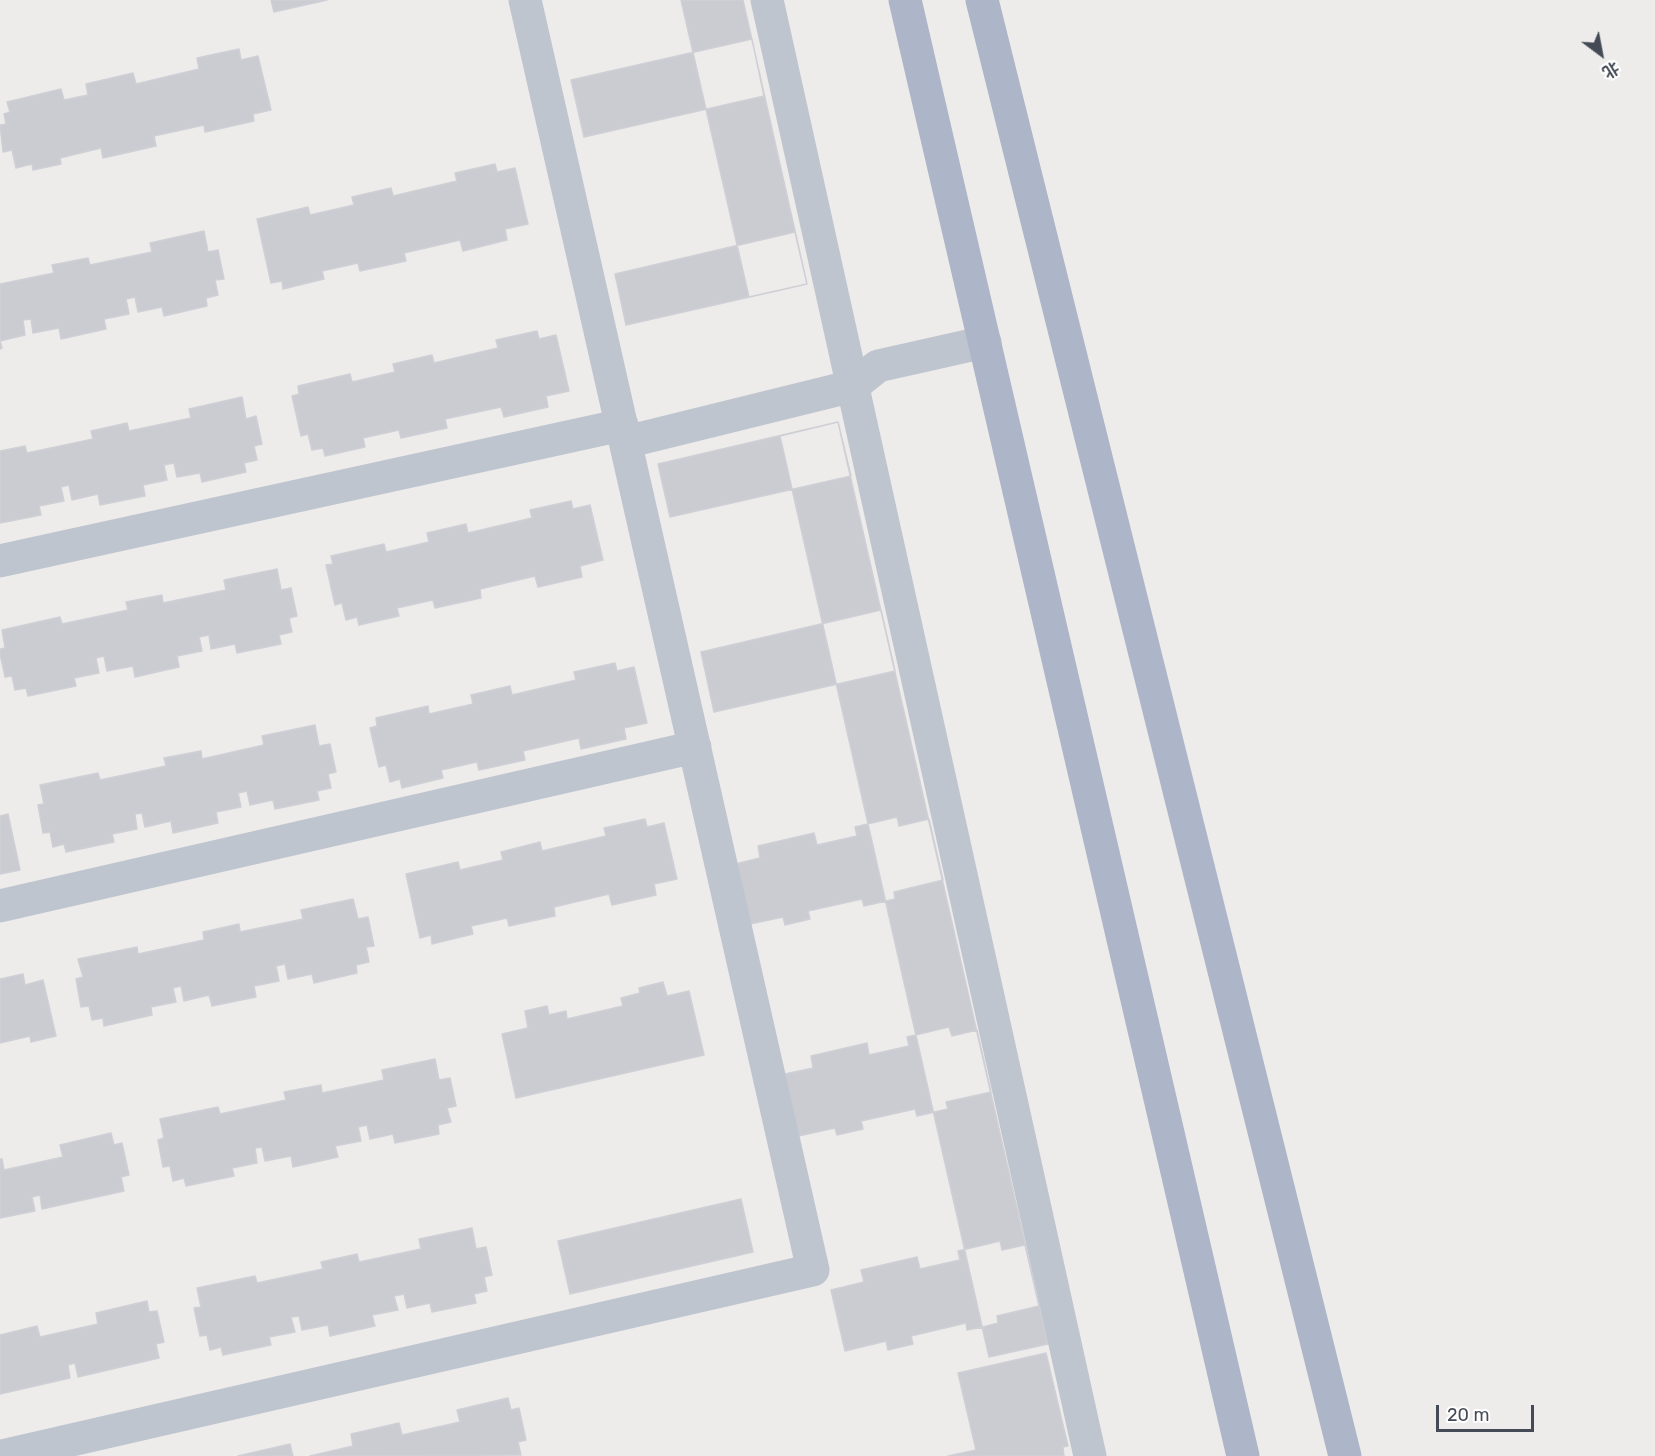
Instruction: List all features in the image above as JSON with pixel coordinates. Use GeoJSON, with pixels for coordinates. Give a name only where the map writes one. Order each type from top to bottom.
{"type":"FeatureCollection","features":[{"type":"Feature","properties":{"kind":"main road"},"geometry":{"type":"LineString","coordinates":[[905,0],[1243,1456]]}},
{"type":"Feature","properties":{"kind":"main road"},"geometry":{"type":"LineString","coordinates":[[982,0],[1345,1456]]}},
{"type":"Feature","properties":{"kind":"lane"},"geometry":{"type":"LineString","coordinates":[[2,1456],[813,1270],[525,0]]}},
{"type":"Feature","properties":{"kind":"lane"},"geometry":{"type":"LineString","coordinates":[[767,0],[1090,1456]]}},
{"type":"Feature","properties":{"kind":"lane"},"geometry":{"type":"LineString","coordinates":[[0,561],[852,386],[878,366],[985,342]]}},
{"type":"Feature","properties":{"kind":"lane"},"geometry":{"type":"LineString","coordinates":[[0,906],[695,747]]}},
{"type":"Feature","properties":{"kind":"building"},"geometry":{"type":"Polygon","coordinates":[[[271,0],[327,0],[274,12],[271,0]]]}},
{"type":"Feature","properties":{"kind":"building"},"geometry":{"type":"Polygon","coordinates":[[[681,0],[743,0],[807,284],[749,297],[681,0]]]}},
{"type":"Feature","properties":{"kind":"building"},"geometry":{"type":"Polygon","coordinates":[[[752,39],[764,96],[584,137],[571,80],[752,39]]]}},
{"type":"Feature","properties":{"kind":"building"},"geometry":{"type":"Polygon","coordinates":[[[239,49],[241,60],[258,56],[271,110],[253,114],[254,121],[205,132],[204,125],[154,136],[156,146],[103,158],[101,148],[60,158],[61,164],[33,170],[32,164],[16,168],[12,150],[3,152],[0,125],[6,124],[4,114],[10,112],[7,102],[61,89],[64,100],[88,95],[86,84],[133,73],[136,84],[199,69],[197,58],[239,49]]]}},
{"type":"Feature","properties":{"kind":"building"},"geometry":{"type":"Polygon","coordinates":[[[495,164],[497,172],[515,168],[528,224],[505,229],[507,240],[463,251],[460,240],[404,253],[406,261],[360,271],[358,263],[322,271],[324,279],[283,289],[282,281],[271,283],[257,219],[308,207],[310,215],[354,205],[352,197],[391,188],[393,196],[457,181],[455,173],[495,164]]]}},
{"type":"Feature","properties":{"kind":"building"},"geometry":{"type":"Polygon","coordinates":[[[204,231],[208,252],[218,250],[224,279],[215,280],[218,295],[206,298],[207,306],[164,316],[162,307],[138,312],[135,297],[126,299],[129,314],[104,319],[106,329],[61,339],[59,328],[33,333],[31,319],[23,320],[25,335],[0,341],[0,284],[54,273],[52,265],[88,258],[90,265],[152,252],[150,243],[204,231]]]}},
{"type":"Feature","properties":{"kind":"building"},"geometry":{"type":"Polygon","coordinates":[[[795,232],[807,284],[626,325],[615,274],[795,232]]]}},
{"type":"Feature","properties":{"kind":"building"},"geometry":{"type":"Polygon","coordinates":[[[537,331],[539,339],[556,335],[569,391],[546,396],[548,407],[504,417],[501,407],[445,419],[447,428],[401,438],[399,430],[363,438],[365,447],[325,456],[323,448],[312,450],[308,434],[301,436],[292,396],[299,394],[298,386],[350,374],[352,382],[395,372],[393,364],[432,355],[434,363],[498,348],[496,340],[537,331]]]}},
{"type":"Feature","properties":{"kind":"building"},"geometry":{"type":"Polygon","coordinates":[[[242,397],[246,419],[256,416],[262,444],[254,446],[257,460],[244,463],[246,472],[202,482],[200,473],[177,477],[174,463],[164,465],[167,480],[143,485],[145,496],[100,505],[98,494],[72,500],[69,485],[61,487],[64,501],[39,506],[41,515],[0,523],[0,451],[25,446],[27,453],[93,439],[91,431],[127,423],[129,431],[191,418],[189,409],[242,397]]]}},
{"type":"Feature","properties":{"kind":"building"},"geometry":{"type":"Polygon","coordinates":[[[838,422],[851,476],[670,517],[658,464],[838,422]]]}},
{"type":"Feature","properties":{"kind":"building"},"geometry":{"type":"Polygon","coordinates":[[[838,422],[1048,1344],[989,1357],[780,436],[838,422]]]}},
{"type":"Feature","properties":{"kind":"building"},"geometry":{"type":"Polygon","coordinates":[[[571,501],[573,509],[590,505],[603,560],[580,566],[582,577],[538,587],[535,576],[480,589],[481,598],[435,608],[433,600],[397,608],[399,616],[359,625],[357,617],[346,620],[342,603],[335,605],[326,565],[333,564],[331,556],[384,544],[386,552],[429,542],[427,533],[466,524],[468,533],[532,518],[530,510],[571,501]]]}},
{"type":"Feature","properties":{"kind":"building"},"geometry":{"type":"Polygon","coordinates":[[[277,569],[281,590],[291,588],[297,616],[289,618],[292,632],[279,635],[281,644],[237,653],[235,644],[211,649],[209,635],[199,637],[202,651],[177,656],[179,667],[135,677],[133,666],[107,671],[104,656],[96,658],[99,673],[74,678],[76,686],[28,696],[26,688],[15,690],[12,676],[5,677],[0,654],[0,649],[5,648],[2,630],[60,617],[62,624],[128,610],[126,602],[162,595],[163,603],[226,590],[224,580],[277,569]]]}},
{"type":"Feature","properties":{"kind":"building"},"geometry":{"type":"Polygon","coordinates":[[[881,610],[895,671],[714,712],[701,652],[881,610]]]}},
{"type":"Feature","properties":{"kind":"building"},"geometry":{"type":"Polygon","coordinates":[[[615,663],[617,671],[634,667],[647,723],[624,728],[626,739],[581,749],[579,738],[523,751],[525,760],[479,770],[477,762],[441,770],[443,778],[402,788],[400,779],[390,782],[386,765],[379,767],[370,728],[377,726],[376,718],[428,706],[429,714],[473,704],[471,695],[510,686],[512,695],[576,680],[574,672],[615,663]]]}},
{"type":"Feature","properties":{"kind":"building"},"geometry":{"type":"Polygon","coordinates":[[[315,725],[319,746],[330,744],[336,772],[328,774],[331,788],[317,791],[319,800],[275,809],[273,800],[250,805],[247,791],[238,793],[241,807],[216,812],[218,823],[173,833],[171,821],[145,827],[142,813],[135,814],[137,829],[112,834],[114,842],[66,852],[64,844],[53,847],[50,832],[43,833],[38,805],[44,804],[40,785],[98,773],[100,780],[166,766],[164,758],[201,751],[202,759],[264,745],[262,736],[315,725]]]}},
{"type":"Feature","properties":{"kind":"building"},"geometry":{"type":"Polygon","coordinates":[[[8,814],[20,870],[0,874],[0,816],[8,814]]]}},
{"type":"Feature","properties":{"kind":"building"},"geometry":{"type":"Polygon","coordinates":[[[897,817],[899,826],[929,819],[943,880],[894,892],[895,899],[864,906],[862,899],[808,911],[810,919],[785,925],[783,917],[741,926],[727,866],[760,858],[758,846],[814,833],[817,845],[857,836],[855,827],[897,817]]]}},
{"type":"Feature","properties":{"kind":"building"},"geometry":{"type":"Polygon","coordinates":[[[645,819],[647,827],[664,823],[677,879],[654,884],[656,895],[612,905],[609,894],[554,907],[555,916],[509,926],[507,918],[471,926],[473,934],[432,944],[431,935],[420,938],[406,874],[458,862],[460,870],[503,860],[501,852],[540,842],[542,851],[606,836],[604,828],[645,819]]]}},
{"type":"Feature","properties":{"kind":"building"},"geometry":{"type":"Polygon","coordinates":[[[353,899],[358,919],[368,917],[374,946],[366,947],[369,962],[356,965],[357,973],[314,983],[312,974],[288,979],[285,964],[276,966],[279,981],[254,986],[256,997],[212,1006],[209,995],[184,1001],[181,986],[173,988],[176,1002],[151,1007],[152,1015],[104,1026],[103,1018],[92,1020],[89,1006],[81,1007],[76,979],[83,977],[78,959],[137,947],[138,954],[204,940],[203,932],[239,924],[240,932],[303,919],[301,910],[353,899]]]}},
{"type":"Feature","properties":{"kind":"building"},"geometry":{"type":"Polygon","coordinates":[[[23,974],[25,985],[43,980],[56,1036],[31,1042],[30,1036],[0,1043],[0,979],[23,974]]]}},
{"type":"Feature","properties":{"kind":"building"},"geometry":{"type":"Polygon","coordinates":[[[663,982],[667,996],[689,991],[704,1055],[516,1098],[502,1034],[528,1028],[525,1011],[547,1006],[549,1015],[566,1011],[567,1019],[623,1006],[621,998],[640,993],[639,988],[663,982]]]}},
{"type":"Feature","properties":{"kind":"building"},"geometry":{"type":"Polygon","coordinates":[[[949,1027],[952,1036],[977,1030],[991,1092],[946,1102],[948,1109],[917,1116],[915,1109],[861,1121],[863,1129],[837,1135],[835,1128],[794,1137],[780,1075],[813,1068],[811,1056],[867,1043],[869,1055],[909,1046],[907,1037],[949,1027]]]}},
{"type":"Feature","properties":{"kind":"building"},"geometry":{"type":"Polygon","coordinates":[[[435,1059],[439,1080],[450,1078],[456,1106],[447,1108],[451,1122],[438,1125],[439,1134],[395,1143],[393,1134],[370,1139],[367,1125],[358,1127],[361,1141],[335,1146],[338,1157],[293,1167],[291,1156],[265,1161],[262,1147],[255,1148],[257,1163],[232,1168],[234,1176],[186,1186],[184,1178],[173,1181],[170,1166],[163,1167],[158,1140],[164,1138],[160,1119],[218,1107],[220,1114],[286,1100],[284,1092],[321,1085],[322,1093],[384,1080],[382,1070],[435,1059]]]}},
{"type":"Feature","properties":{"kind":"building"},"geometry":{"type":"Polygon","coordinates":[[[111,1133],[114,1145],[122,1143],[129,1175],[121,1177],[124,1191],[42,1209],[40,1195],[32,1197],[35,1211],[0,1218],[0,1159],[2,1159],[4,1170],[63,1157],[60,1145],[111,1133]]]}},
{"type":"Feature","properties":{"kind":"building"},"geometry":{"type":"Polygon","coordinates":[[[741,1199],[753,1252],[570,1294],[558,1241],[741,1199]]]}},
{"type":"Feature","properties":{"kind":"building"},"geometry":{"type":"Polygon","coordinates":[[[472,1228],[476,1249],[486,1247],[492,1275],[484,1277],[487,1291],[474,1294],[476,1303],[432,1312],[430,1303],[407,1308],[404,1294],[394,1296],[398,1310],[372,1315],[375,1326],[330,1336],[328,1325],[302,1330],[299,1316],[291,1317],[295,1332],[269,1337],[271,1345],[223,1355],[221,1347],[210,1350],[207,1335],[200,1336],[194,1308],[201,1307],[197,1288],[255,1276],[257,1283],[323,1269],[321,1262],[357,1254],[359,1262],[421,1249],[419,1239],[472,1228]]]}},
{"type":"Feature","properties":{"kind":"building"},"geometry":{"type":"Polygon","coordinates":[[[1000,1241],[1002,1250],[1025,1245],[1039,1306],[997,1316],[998,1323],[983,1327],[967,1330],[966,1323],[911,1336],[913,1344],[888,1350],[886,1341],[845,1351],[831,1290],[864,1282],[861,1270],[917,1257],[920,1269],[960,1260],[958,1251],[1000,1241]]]}},
{"type":"Feature","properties":{"kind":"building"},"geometry":{"type":"Polygon","coordinates":[[[147,1301],[149,1312],[157,1311],[164,1342],[156,1344],[159,1358],[78,1377],[75,1363],[68,1365],[70,1378],[0,1394],[0,1335],[37,1326],[40,1337],[98,1324],[96,1313],[147,1301]]]}},
{"type":"Feature","properties":{"kind":"building"},"geometry":{"type":"Polygon","coordinates":[[[1046,1353],[1068,1446],[1063,1447],[1064,1456],[948,1456],[976,1450],[958,1373],[1046,1353]]]}},
{"type":"Feature","properties":{"kind":"building"},"geometry":{"type":"Polygon","coordinates":[[[508,1398],[511,1410],[519,1408],[526,1440],[518,1442],[521,1455],[310,1456],[353,1446],[351,1434],[399,1423],[402,1435],[460,1422],[457,1410],[508,1398]]]}},
{"type":"Feature","properties":{"kind":"building"},"geometry":{"type":"Polygon","coordinates":[[[290,1444],[293,1456],[238,1456],[290,1444]]]}}]}
